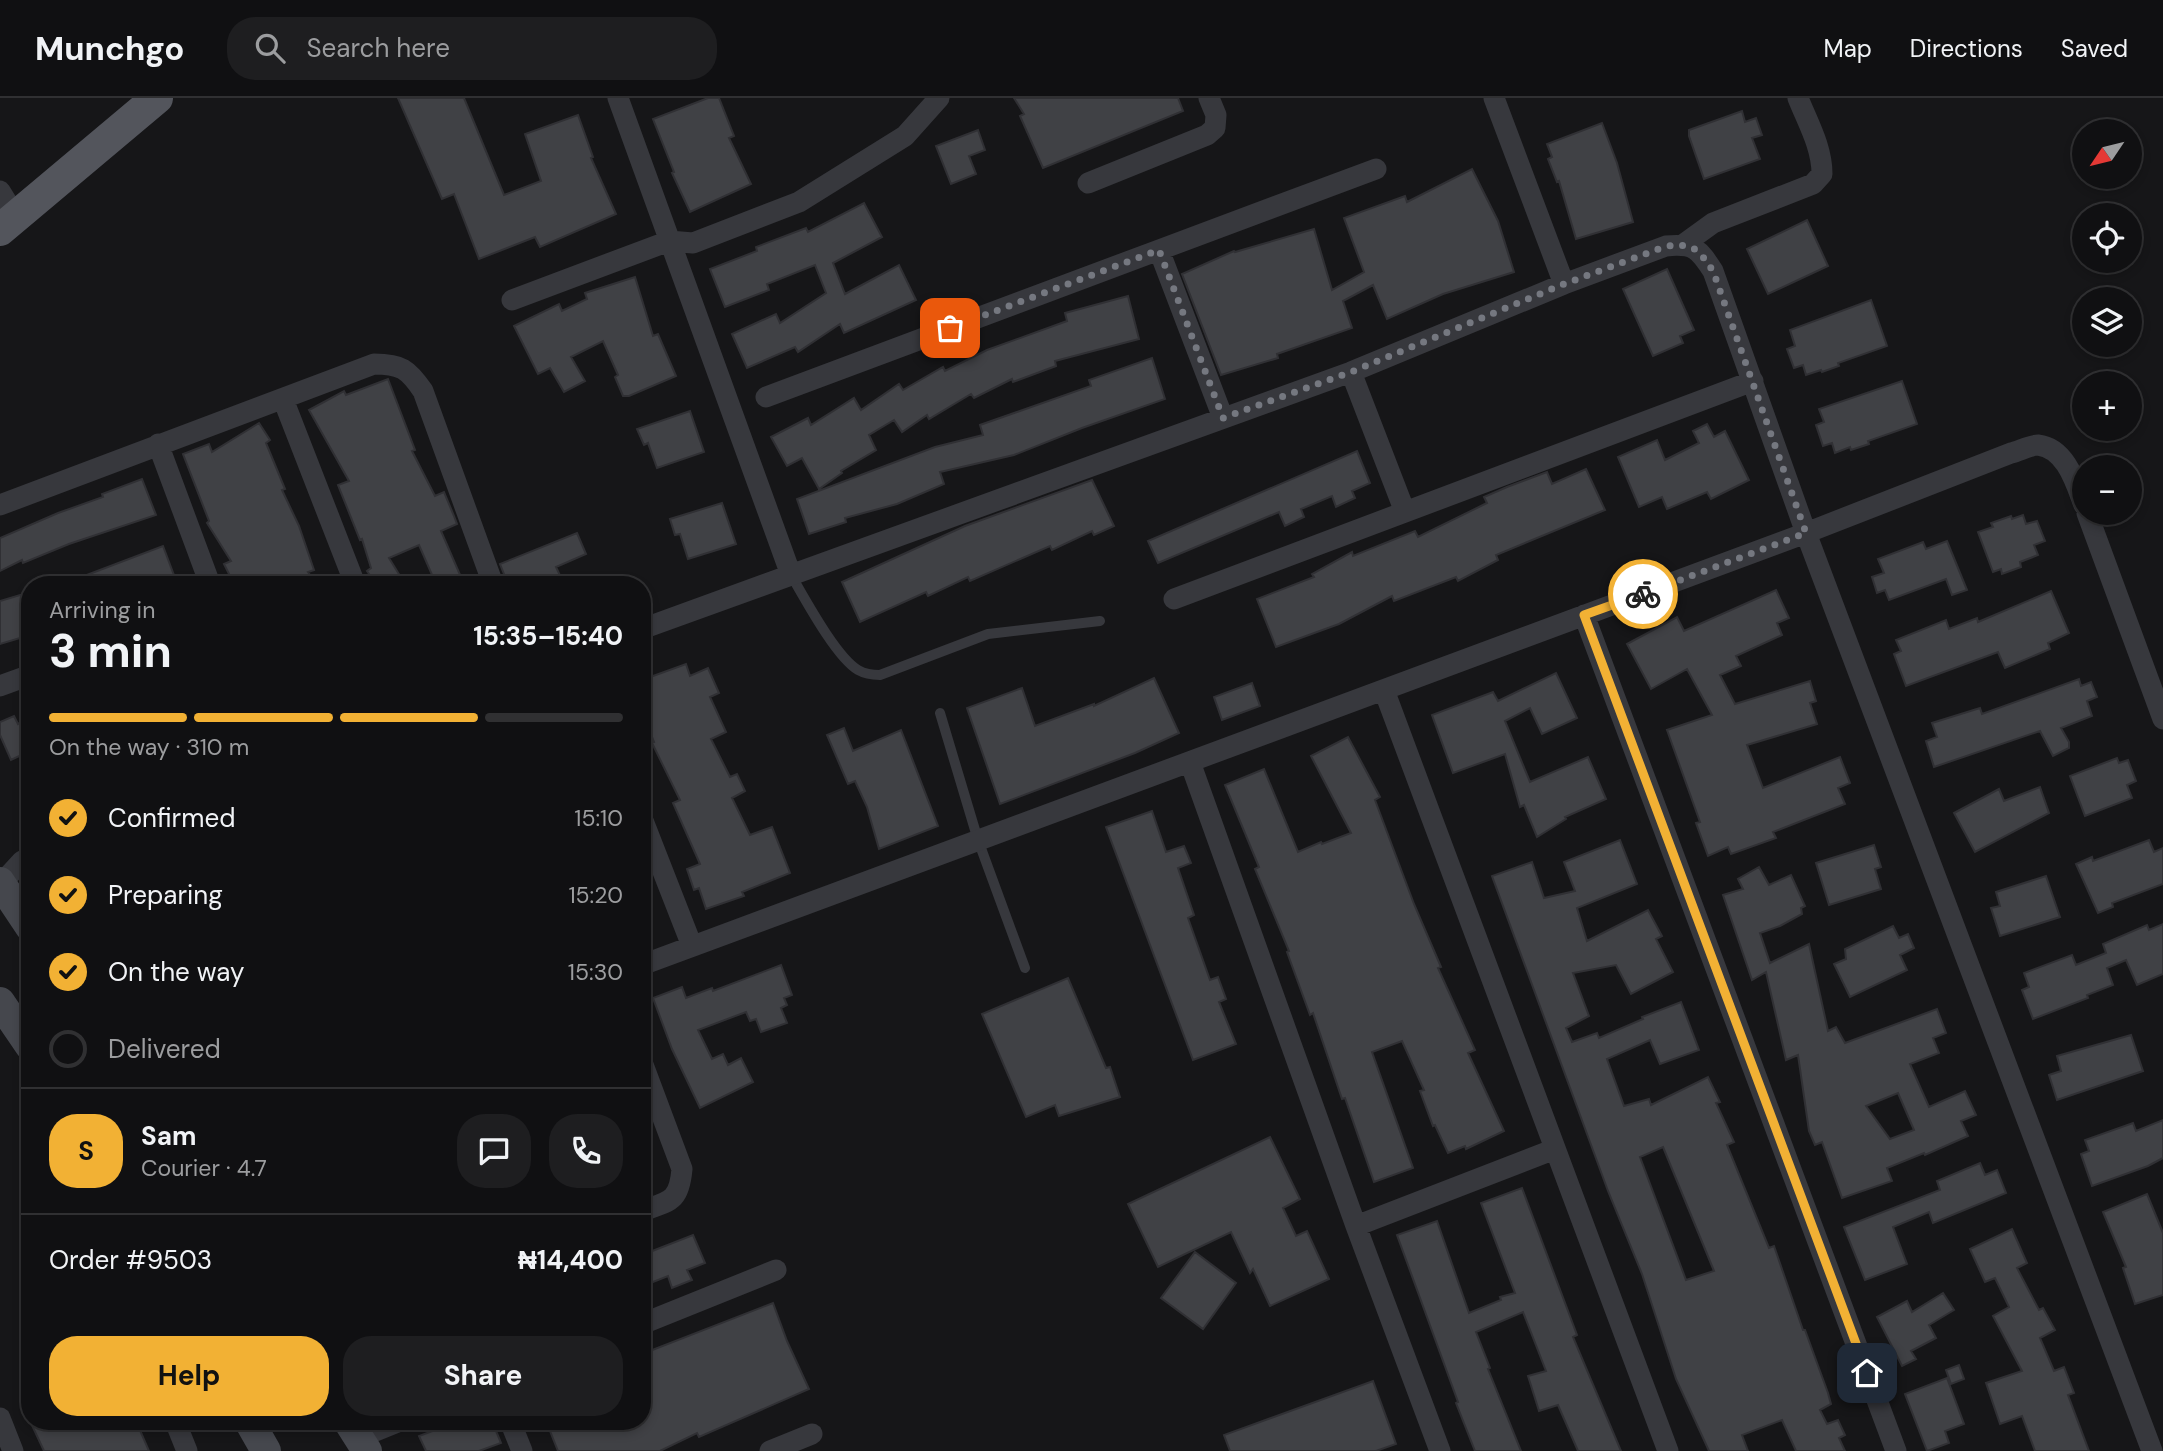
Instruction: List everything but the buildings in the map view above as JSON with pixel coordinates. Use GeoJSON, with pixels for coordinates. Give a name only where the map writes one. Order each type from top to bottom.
{"type":"FeatureCollection","features":[{"type":"Feature","properties":{"kind":"main road"},"geometry":{"type":"LineString","coordinates":[[5,213],[157,98]]}},
{"type":"Feature","properties":{"kind":"street"},"geometry":{"type":"LineString","coordinates":[[618,98],[791,575]]}},
{"type":"Feature","properties":{"kind":"street"},"geometry":{"type":"LineString","coordinates":[[512,300],[669,241],[694,243],[799,202],[905,136],[939,98]]}},
{"type":"Feature","properties":{"kind":"street"},"geometry":{"type":"LineString","coordinates":[[1088,183],[1207,135],[1215,128],[1216,116],[1209,98]]}},
{"type":"Feature","properties":{"kind":"street"},"geometry":{"type":"LineString","coordinates":[[1493,98],[1564,284]]}},
{"type":"Feature","properties":{"kind":"street"},"geometry":{"type":"LineString","coordinates":[[651,626],[1351,372],[1564,284],[1667,246],[1684,244],[1713,223],[1813,184],[1822,174],[1822,161],[1817,144],[1798,98]]}},
{"type":"Feature","properties":{"kind":"street"},"geometry":{"type":"LineString","coordinates":[[766,397],[1376,169]]}},
{"type":"Feature","properties":{"kind":"street"},"geometry":{"type":"LineString","coordinates":[[1684,244],[1701,253],[1713,271],[1806,533],[2152,1451]]}},
{"type":"Feature","properties":{"kind":"street"},"geometry":{"type":"LineString","coordinates":[[1159,250],[1223,418]]}},
{"type":"Feature","properties":{"kind":"street"},"geometry":{"type":"LineString","coordinates":[[0,505],[374,365],[395,364],[411,374],[423,391],[490,576]]}},
{"type":"Feature","properties":{"kind":"street"},"geometry":{"type":"LineString","coordinates":[[1351,372],[1405,512]]}},
{"type":"Feature","properties":{"kind":"street"},"geometry":{"type":"LineString","coordinates":[[1174,598],[1753,381]]}},
{"type":"Feature","properties":{"kind":"street"},"geometry":{"type":"LineString","coordinates":[[283,399],[352,576]]}},
{"type":"Feature","properties":{"kind":"street"},"geometry":{"type":"LineString","coordinates":[[158,444],[207,576]]}},
{"type":"Feature","properties":{"kind":"street"},"geometry":{"type":"LineString","coordinates":[[651,962],[1806,533],[2011,453],[2037,445],[2056,452],[2072,473]]}},
{"type":"Feature","properties":{"kind":"street"},"geometry":{"type":"LineString","coordinates":[[2091,525],[2163,719]]}},
{"type":"Feature","properties":{"kind":"street"},"geometry":{"type":"LineString","coordinates":[[1584,615],[1896,1451]]}},
{"type":"Feature","properties":{"kind":"street"},"geometry":{"type":"LineString","coordinates":[[0,686],[21,678]]}},
{"type":"Feature","properties":{"kind":"street"},"geometry":{"type":"LineString","coordinates":[[1384,690],[1668,1451]]}},
{"type":"Feature","properties":{"kind":"street"},"geometry":{"type":"LineString","coordinates":[[1190,762],[1356,1226],[1440,1451]]}},
{"type":"Feature","properties":{"kind":"street"},"geometry":{"type":"LineString","coordinates":[[651,841],[692,946]]}},
{"type":"Feature","properties":{"kind":"street"},"geometry":{"type":"LineString","coordinates":[[21,862],[0,883],[21,913]]}},
{"type":"Feature","properties":{"kind":"street"},"geometry":{"type":"LineString","coordinates":[[0,1002],[21,1033]]}},
{"type":"Feature","properties":{"kind":"street"},"geometry":{"type":"LineString","coordinates":[[651,1086],[682,1169],[680,1188],[670,1201],[651,1208]]}},
{"type":"Feature","properties":{"kind":"street"},"geometry":{"type":"LineString","coordinates":[[1356,1226],[1555,1149]]}},
{"type":"Feature","properties":{"kind":"street"},"geometry":{"type":"LineString","coordinates":[[651,1320],[776,1270]]}},
{"type":"Feature","properties":{"kind":"street"},"geometry":{"type":"LineString","coordinates":[[0,1418],[13,1451]]}},
{"type":"Feature","properties":{"kind":"street"},"geometry":{"type":"LineString","coordinates":[[179,1430],[187,1451]]}},
{"type":"Feature","properties":{"kind":"street"},"geometry":{"type":"LineString","coordinates":[[254,1430],[266,1451]]}},
{"type":"Feature","properties":{"kind":"street"},"geometry":{"type":"LineString","coordinates":[[357,1437],[376,1430]]}},
{"type":"Feature","properties":{"kind":"street"},"geometry":{"type":"LineString","coordinates":[[514,1430],[522,1451]]}},
{"type":"Feature","properties":{"kind":"street"},"geometry":{"type":"LineString","coordinates":[[770,1451],[812,1434]]}},
{"type":"Feature","properties":{"kind":"lane"},"geometry":{"type":"LineString","coordinates":[[791,575],[845,658],[857,670],[869,675],[880,674],[988,634],[1100,621]]}},
{"type":"Feature","properties":{"kind":"lane"},"geometry":{"type":"LineString","coordinates":[[940,713],[978,840],[1025,968]]}},
{"type":"Feature","properties":{"kind":"way so far"},"geometry":{"type":"LineString","coordinates":[[950,328],[1159,250],[1223,418],[1351,372],[1564,284],[1667,246],[1684,244],[1701,253],[1713,271],[1806,533],[1643,594]]}},
{"type":"Feature","properties":{"kind":"route"},"geometry":{"type":"LineString","coordinates":[[1643,594],[1584,615],[1867,1373]]}}]}
